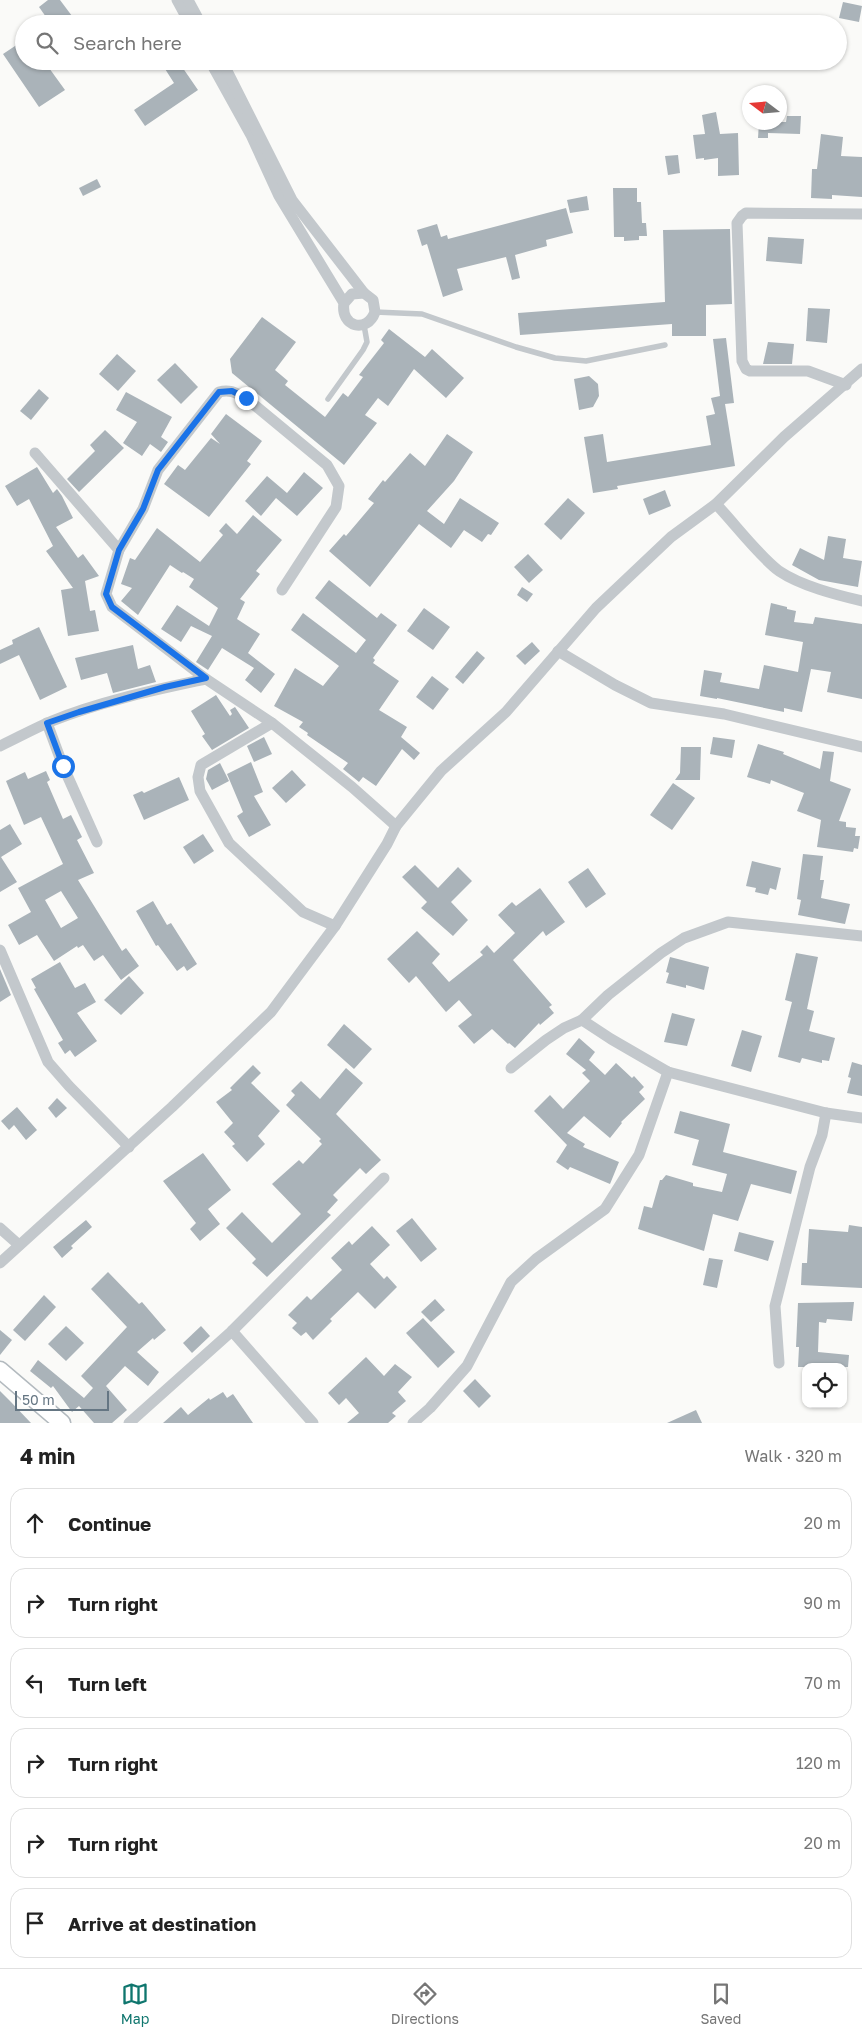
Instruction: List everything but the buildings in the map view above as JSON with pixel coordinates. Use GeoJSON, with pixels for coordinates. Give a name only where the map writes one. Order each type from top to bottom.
{"type":"FeatureCollection","features":[{"type":"Feature","properties":{"kind":"street"},"geometry":{"type":"LineString","coordinates":[[177,0],[185,15]]}},
{"type":"Feature","properties":{"kind":"street"},"geometry":{"type":"LineString","coordinates":[[188,0],[196,15]]}},
{"type":"Feature","properties":{"kind":"street"},"geometry":{"type":"LineString","coordinates":[[215,70],[267,160],[292,200],[364,293],[373,300],[375,312],[369,322],[364,325],[352,324],[347,320],[344,315],[344,303],[279,196],[267,160],[226,70]]}},
{"type":"Feature","properties":{"kind":"street"},"geometry":{"type":"LineString","coordinates":[[846,385],[808,371],[750,371],[746,369],[742,361],[737,223],[746,213],[862,214]]}},
{"type":"Feature","properties":{"kind":"street"},"geometry":{"type":"LineString","coordinates":[[344,303],[352,294],[364,293]]}},
{"type":"Feature","properties":{"kind":"street"},"geometry":{"type":"LineString","coordinates":[[0,1263],[129,1147],[271,1012],[335,926],[387,844],[396,826],[441,771],[506,712],[596,608],[670,537],[716,504],[784,437],[862,370]]}},
{"type":"Feature","properties":{"kind":"street"},"geometry":{"type":"LineString","coordinates":[[282,590],[336,507],[339,486],[327,465],[246,398],[232,391],[219,392],[158,470],[143,509],[119,550],[106,594],[112,607],[206,678],[272,723],[352,787],[396,826]]}},
{"type":"Feature","properties":{"kind":"street"},"geometry":{"type":"LineString","coordinates":[[35,453],[119,550]]}},
{"type":"Feature","properties":{"kind":"street"},"geometry":{"type":"LineString","coordinates":[[716,504],[780,571],[806,584],[862,602]]}},
{"type":"Feature","properties":{"kind":"street"},"geometry":{"type":"LineString","coordinates":[[558,651],[615,685],[651,703],[724,714],[862,747]]}},
{"type":"Feature","properties":{"kind":"street"},"geometry":{"type":"LineString","coordinates":[[0,746],[47,723],[88,709],[165,687],[206,678]]}},
{"type":"Feature","properties":{"kind":"street"},"geometry":{"type":"LineString","coordinates":[[47,723],[63,766],[98,842]]}},
{"type":"Feature","properties":{"kind":"street"},"geometry":{"type":"LineString","coordinates":[[272,723],[201,766],[198,777],[200,792],[229,843],[303,912],[335,926]]}},
{"type":"Feature","properties":{"kind":"street"},"geometry":{"type":"LineString","coordinates":[[510,1068],[546,1040],[582,1020],[608,995],[661,953],[684,938],[728,922],[862,936]]}},
{"type":"Feature","properties":{"kind":"street"},"geometry":{"type":"LineString","coordinates":[[0,950],[48,1062],[129,1147]]}},
{"type":"Feature","properties":{"kind":"street"},"geometry":{"type":"LineString","coordinates":[[582,1020],[668,1072],[826,1113],[862,1118]]}},
{"type":"Feature","properties":{"kind":"street"},"geometry":{"type":"LineString","coordinates":[[413,1423],[430,1408],[468,1366],[511,1282],[536,1259],[605,1209],[639,1155],[668,1072]]}},
{"type":"Feature","properties":{"kind":"street"},"geometry":{"type":"LineString","coordinates":[[778,1363],[775,1306],[810,1167],[822,1134],[826,1113]]}},
{"type":"Feature","properties":{"kind":"street"},"geometry":{"type":"LineString","coordinates":[[129,1423],[232,1331],[384,1178]]}},
{"type":"Feature","properties":{"kind":"street"},"geometry":{"type":"LineString","coordinates":[[0,1228],[19,1245]]}},
{"type":"Feature","properties":{"kind":"street"},"geometry":{"type":"LineString","coordinates":[[232,1331],[313,1423]]}},
{"type":"Feature","properties":{"kind":"street"},"geometry":{"type":"LineString","coordinates":[[0,1370],[62,1423]]}},
{"type":"Feature","properties":{"kind":"lane"},"geometry":{"type":"LineString","coordinates":[[375,312],[422,314],[516,347],[555,358],[586,361],[666,345]]}},
{"type":"Feature","properties":{"kind":"lane"},"geometry":{"type":"LineString","coordinates":[[328,399],[364,350],[366,342],[364,325]]}},
{"type":"Feature","properties":{"kind":"route"},"geometry":{"type":"LineString","coordinates":[[63,766],[47,723],[165,687],[206,678],[112,607],[106,594],[119,550],[143,509],[158,470],[180,439],[219,392],[232,391],[246,398]]}}]}
